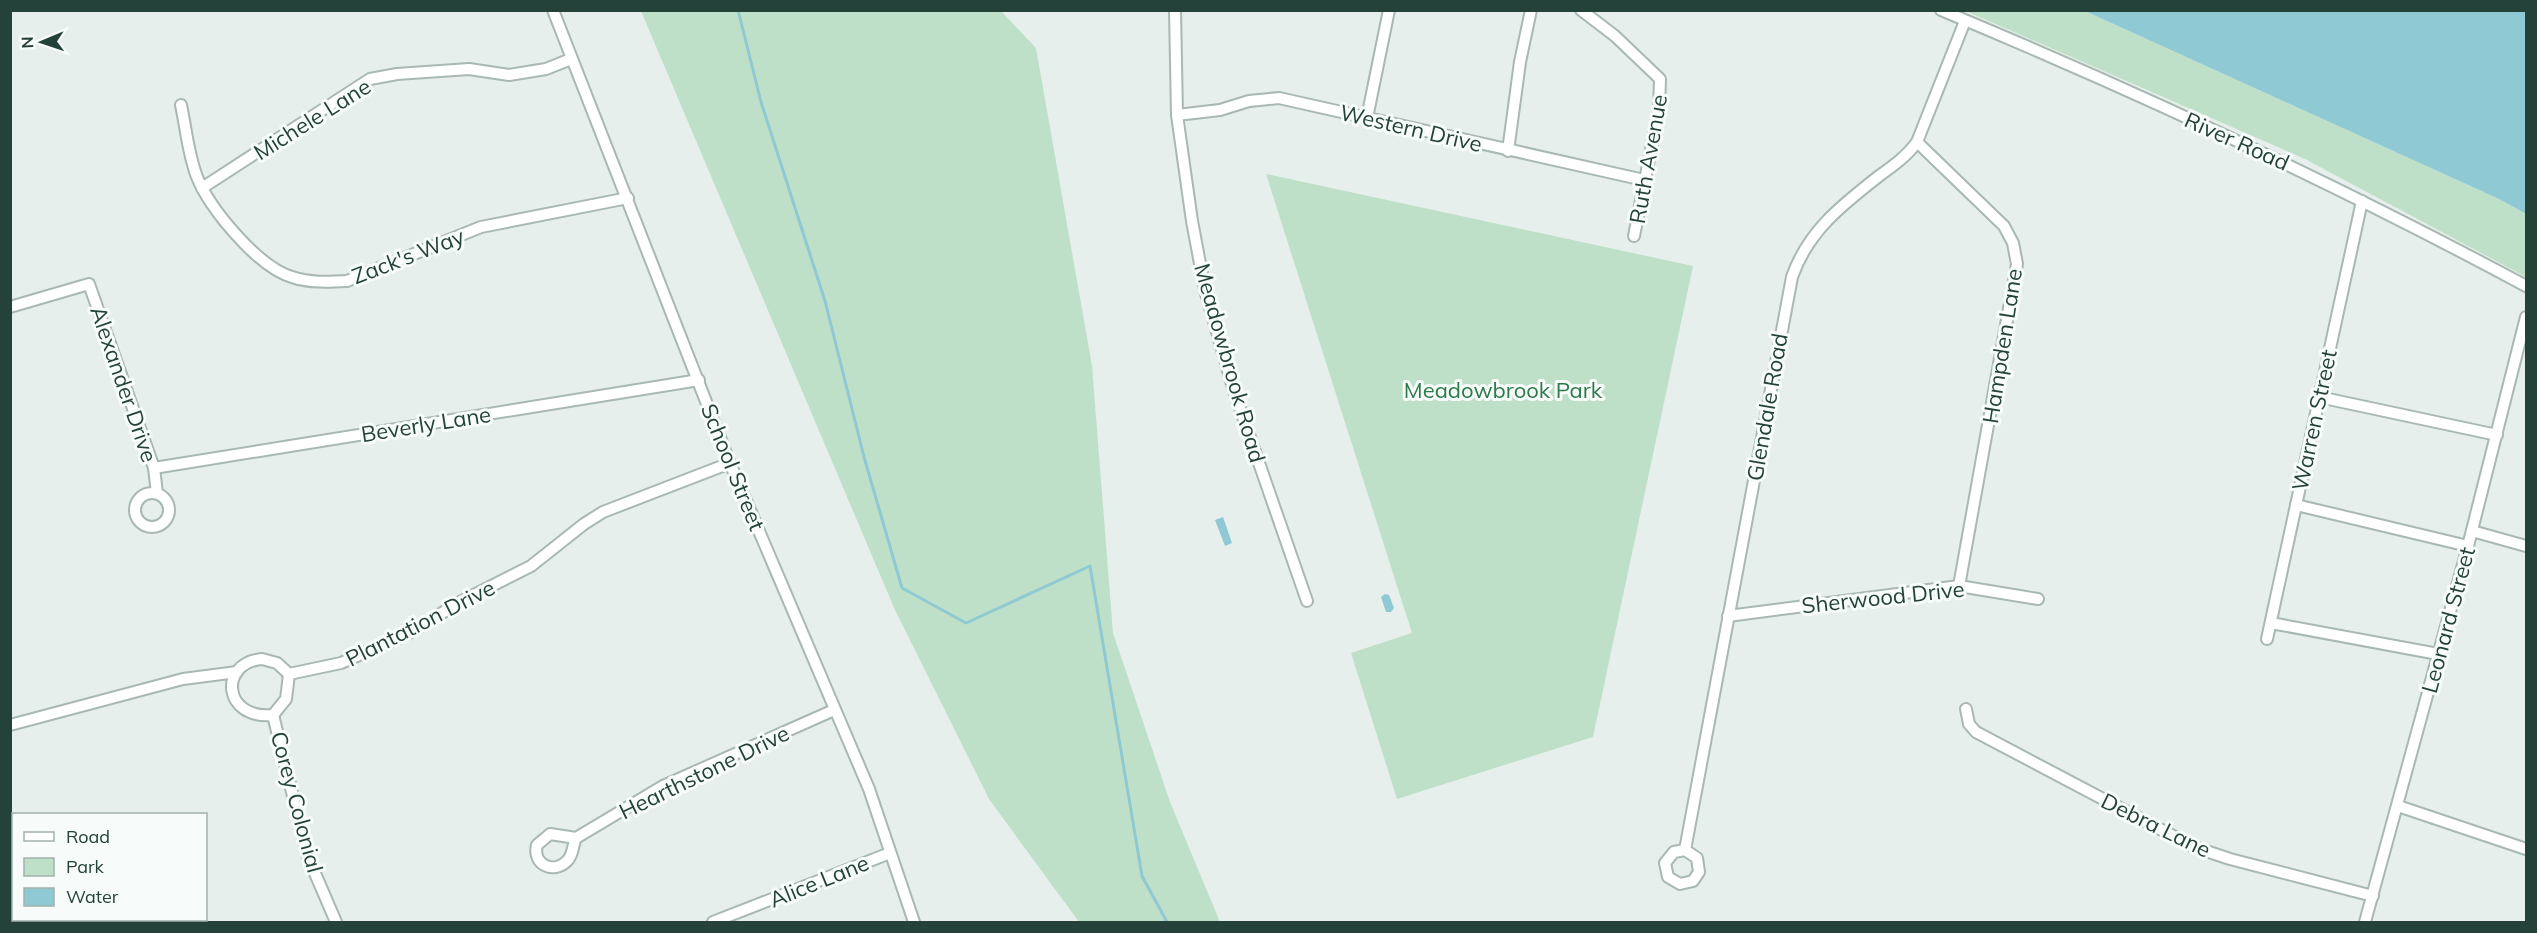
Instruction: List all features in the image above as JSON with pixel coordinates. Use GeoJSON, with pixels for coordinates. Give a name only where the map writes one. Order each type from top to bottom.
{"type":"FeatureCollection","features":[{"type":"Feature","properties":{"kind":"street","name":"School Street"},"geometry":{"type":"LineString","coordinates":[[553,10],[730,463],[869,789],[914,922]]}},
{"type":"Feature","properties":{"kind":"street","name":"Meadowbrook Road"},"geometry":{"type":"LineString","coordinates":[[1176,10],[1177,115],[1196,244],[1217,335],[1307,601]]}},
{"type":"Feature","properties":{"kind":"street"},"geometry":{"type":"LineString","coordinates":[[1366,118],[1389,10]]}},
{"type":"Feature","properties":{"kind":"street"},"geometry":{"type":"LineString","coordinates":[[1508,151],[1520,62],[1532,10]]}},
{"type":"Feature","properties":{"kind":"street","name":"Ruth Avenue"},"geometry":{"type":"LineString","coordinates":[[1581,10],[1615,36],[1660,79],[1659,109],[1634,236]]}},
{"type":"Feature","properties":{"kind":"street","name":"River Road"},"geometry":{"type":"LineString","coordinates":[[1941,10],[2059,59],[2264,152],[2526,286]]}},
{"type":"Feature","properties":{"kind":"street","name":"Glendale Road"},"geometry":{"type":"LineString","coordinates":[[1686,850],[1785,306],[1797,262],[1822,225],[1904,158],[1917,142],[1965,21]]}},
{"type":"Feature","properties":{"kind":"street","name":"Michele Lane"},"geometry":{"type":"LineString","coordinates":[[202,188],[370,79],[397,74],[469,69],[509,75],[546,69],[572,59]]}},
{"type":"Feature","properties":{"kind":"street","name":"Western Drive"},"geometry":{"type":"LineString","coordinates":[[1177,115],[1279,98],[1644,180]]}},
{"type":"Feature","properties":{"kind":"street","name":"Zack's Way"},"geometry":{"type":"LineString","coordinates":[[182,105],[192,160],[212,207],[262,259],[291,277],[324,282],[347,281],[481,227],[628,198]]}},
{"type":"Feature","properties":{"kind":"street","name":"Hampden Lane"},"geometry":{"type":"LineString","coordinates":[[1917,142],[2004,226],[2013,243],[2017,264],[1959,586]]}},
{"type":"Feature","properties":{"kind":"street","name":"Warren Street"},"geometry":{"type":"LineString","coordinates":[[2267,639],[2362,201]]}},
{"type":"Feature","properties":{"kind":"street","name":"Alexander Drive"},"geometry":{"type":"LineString","coordinates":[[10,307],[89,284],[154,468],[157,493]]}},
{"type":"Feature","properties":{"kind":"street","name":"Leonard Street"},"geometry":{"type":"LineString","coordinates":[[2365,922],[2472,531],[2526,316]]}},
{"type":"Feature","properties":{"kind":"street","name":"Beverly Lane"},"geometry":{"type":"LineString","coordinates":[[154,468],[699,380]]}},
{"type":"Feature","properties":{"kind":"street"},"geometry":{"type":"LineString","coordinates":[[2319,397],[2497,435]]}},
{"type":"Feature","properties":{"kind":"street","name":"Plantation Drive"},"geometry":{"type":"LineString","coordinates":[[289,674],[341,663],[395,640],[460,602],[531,567],[584,524],[603,512],[730,463]]}},
{"type":"Feature","properties":{"kind":"street"},"geometry":{"type":"LineString","coordinates":[[2296,506],[2468,546]]}},
{"type":"Feature","properties":{"kind":"street"},"geometry":{"type":"LineString","coordinates":[[2472,531],[2526,546]]}},
{"type":"Feature","properties":{"kind":"street","name":"Sherwood Drive"},"geometry":{"type":"LineString","coordinates":[[1728,616],[1959,586],[2038,599]]}},
{"type":"Feature","properties":{"kind":"street"},"geometry":{"type":"LineString","coordinates":[[2271,623],[2438,654]]}},
{"type":"Feature","properties":{"kind":"street"},"geometry":{"type":"LineString","coordinates":[[262,659],[277,663],[289,674],[286,699],[273,715],[255,714],[241,708],[232,689],[237,672],[246,662],[262,659]]}},
{"type":"Feature","properties":{"kind":"street"},"geometry":{"type":"LineString","coordinates":[[10,725],[183,679],[237,672]]}},
{"type":"Feature","properties":{"kind":"street","name":"Debra Lane"},"geometry":{"type":"LineString","coordinates":[[1966,709],[1969,724],[1976,732],[2194,847],[2230,859],[2373,896]]}},
{"type":"Feature","properties":{"kind":"street","name":"Hearthstone Drive"},"geometry":{"type":"LineString","coordinates":[[576,838],[663,786],[834,710]]}},
{"type":"Feature","properties":{"kind":"street","name":"Corey Colonial"},"geometry":{"type":"LineString","coordinates":[[273,715],[308,856],[336,922]]}},
{"type":"Feature","properties":{"kind":"street"},"geometry":{"type":"LineString","coordinates":[[2398,806],[2526,849]]}},
{"type":"Feature","properties":{"kind":"street","name":"Alice Lane"},"geometry":{"type":"LineString","coordinates":[[714,922],[890,853]]}},
{"type":"Feature","properties":{"kind":"green space"},"geometry":{"type":"Polygon","coordinates":[[[641,11],[1001,11],[1036,48],[1092,366],[1113,633],[1170,802],[1220,922],[1079,922],[989,799],[895,610],[641,11]]]}},
{"type":"Feature","properties":{"kind":"green space"},"geometry":{"type":"Polygon","coordinates":[[[1966,11],[2085,11],[2499,199],[2526,214],[2526,277],[2305,159],[1966,11]]]}},
{"type":"Feature","properties":{"kind":"green space","name":"Meadowbrook Park"},"geometry":{"type":"Polygon","coordinates":[[[1266,174],[1693,266],[1593,737],[1397,799],[1351,653],[1412,633],[1266,174]]]}},
{"type":"Feature","properties":{"kind":"water"},"geometry":{"type":"Polygon","coordinates":[[[2085,11],[2526,11],[2526,214],[2499,199],[2085,11]]]}},
{"type":"Feature","properties":{"kind":"water"},"geometry":{"type":"Polygon","coordinates":[[[1223,517],[1232,543],[1225,546],[1215,520],[1223,517]]]}},
{"type":"Feature","properties":{"kind":"water"},"geometry":{"type":"Polygon","coordinates":[[[1385,594],[1389,595],[1394,608],[1391,612],[1386,612],[1381,597],[1385,594]]]}},
{"type":"Feature","properties":{"kind":"waterway"},"geometry":{"type":"LineString","coordinates":[[738,10],[761,102],[825,301],[864,457],[902,588],[966,623],[1090,566],[1142,876],[1167,922]]}}]}
